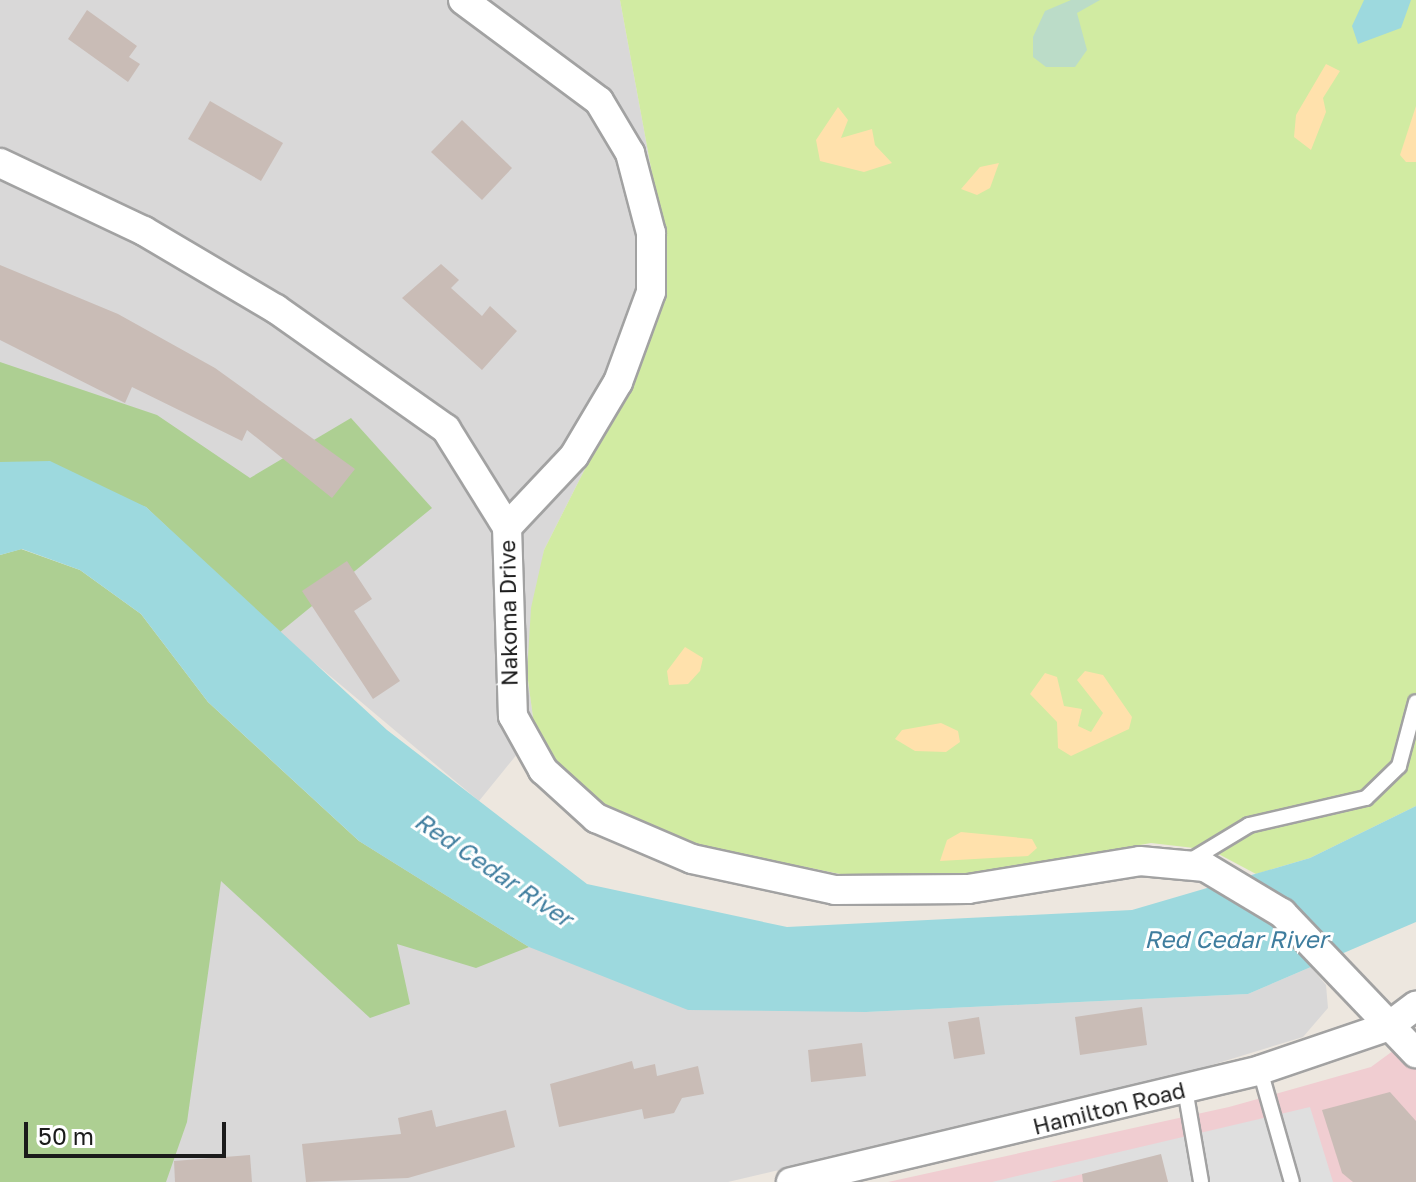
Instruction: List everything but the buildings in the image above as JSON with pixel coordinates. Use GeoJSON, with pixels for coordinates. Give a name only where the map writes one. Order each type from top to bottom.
{"type":"FeatureCollection","features":[{"type":"Feature","properties":{"kind":"street"},"geometry":{"type":"LineString","coordinates":[[463,0],[599,101],[630,153],[651,233],[651,292],[618,382],[574,456],[507,527]]}},
{"type":"Feature","properties":{"kind":"street","name":"Nakoma Drive"},"geometry":{"type":"LineString","coordinates":[[0,163],[144,231],[340,349],[446,429],[507,527],[513,716],[556,785],[618,830],[730,870],[861,892],[968,889],[1119,863],[1188,862],[1221,872],[1282,913],[1416,1053]]}},
{"type":"Feature","properties":{"kind":"street","name":"Hamilton Road"},"geometry":{"type":"LineString","coordinates":[[791,1182],[1260,1070],[1389,1026],[1416,1006]]}},
{"type":"Feature","properties":{"kind":"lane"},"geometry":{"type":"LineString","coordinates":[[1188,862],[1249,825],[1366,798],[1399,766],[1416,702]]}},
{"type":"Feature","properties":{"kind":"lane"},"geometry":{"type":"LineString","coordinates":[[1260,1070],[1292,1182]]}},
{"type":"Feature","properties":{"kind":"lane"},"geometry":{"type":"LineString","coordinates":[[1185,1089],[1201,1182]]}},
{"type":"Feature","properties":{"kind":"shaded area"},"geometry":{"type":"Polygon","coordinates":[[[0,0],[620,0],[666,249],[661,300],[642,356],[544,550],[527,673],[535,732],[479,801],[279,633],[50,461],[0,462],[0,0]]]}},
{"type":"Feature","properties":{"kind":"shaded area"},"geometry":{"type":"Polygon","coordinates":[[[0,555],[359,841],[866,1012],[1248,994],[1311,967],[1326,985],[1328,1008],[1303,1037],[1166,1079],[728,1182],[0,1182],[0,555]]]}},
{"type":"Feature","properties":{"kind":"shaded area"},"geometry":{"type":"Polygon","coordinates":[[[1416,1034],[1416,1182],[888,1182],[1229,1107],[1371,1067],[1416,1034]]]}},
{"type":"Feature","properties":{"kind":"shaded area"},"geometry":{"type":"Polygon","coordinates":[[[1310,1107],[1333,1182],[1168,1182],[1160,1155],[1050,1182],[992,1182],[1310,1107]]]}},
{"type":"Feature","properties":{"kind":"green space"},"geometry":{"type":"Polygon","coordinates":[[[620,0],[1416,0],[1416,806],[1310,858],[1256,874],[1211,850],[1151,843],[973,875],[855,877],[697,845],[618,814],[571,784],[535,732],[527,673],[531,608],[544,550],[642,356],[661,299],[666,249],[620,0]]]}},
{"type":"Feature","properties":{"kind":"green space"},"geometry":{"type":"Polygon","coordinates":[[[1071,0],[1100,0],[1077,13],[1087,50],[1075,67],[1046,67],[1033,57],[1033,37],[1045,11],[1071,0]]]}},
{"type":"Feature","properties":{"kind":"green space"},"geometry":{"type":"Polygon","coordinates":[[[0,362],[157,415],[250,478],[351,418],[432,508],[279,633],[146,507],[0,462],[0,362]]]}},
{"type":"Feature","properties":{"kind":"green space"},"geometry":{"type":"Polygon","coordinates":[[[21,549],[80,570],[141,614],[208,702],[359,841],[529,947],[476,968],[397,944],[410,1004],[370,1018],[221,881],[187,1122],[166,1182],[0,1182],[0,555],[21,549]]]}},
{"type":"Feature","properties":{"kind":"sand"},"geometry":{"type":"Polygon","coordinates":[[[1326,64],[1340,71],[1323,98],[1326,112],[1311,150],[1294,137],[1296,115],[1326,64]]]}},
{"type":"Feature","properties":{"kind":"sand"},"geometry":{"type":"Polygon","coordinates":[[[1416,106],[1416,162],[1406,162],[1400,155],[1416,106]]]}},
{"type":"Feature","properties":{"kind":"sand"},"geometry":{"type":"Polygon","coordinates":[[[838,107],[848,120],[841,138],[872,129],[875,145],[892,163],[864,172],[820,161],[816,140],[838,107]]]}},
{"type":"Feature","properties":{"kind":"sand"},"geometry":{"type":"Polygon","coordinates":[[[999,163],[990,188],[977,195],[961,189],[980,167],[999,163]]]}},
{"type":"Feature","properties":{"kind":"sand"},"geometry":{"type":"Polygon","coordinates":[[[685,647],[703,658],[700,671],[688,684],[669,685],[667,671],[685,647]]]}},
{"type":"Feature","properties":{"kind":"sand"},"geometry":{"type":"Polygon","coordinates":[[[1085,671],[1103,675],[1132,717],[1129,729],[1071,756],[1058,748],[1057,722],[1030,694],[1045,673],[1057,677],[1064,706],[1082,709],[1078,726],[1091,732],[1103,713],[1077,680],[1085,671]]]}},
{"type":"Feature","properties":{"kind":"sand"},"geometry":{"type":"Polygon","coordinates":[[[941,723],[958,731],[960,742],[946,752],[915,751],[895,739],[902,730],[941,723]]]}},
{"type":"Feature","properties":{"kind":"sand"},"geometry":{"type":"Polygon","coordinates":[[[961,832],[1032,839],[1037,848],[1028,856],[940,861],[947,840],[961,832]]]}},
{"type":"Feature","properties":{"kind":"water"},"geometry":{"type":"Polygon","coordinates":[[[1364,0],[1411,0],[1401,28],[1358,44],[1352,26],[1364,0]]]}},
{"type":"Feature","properties":{"kind":"water","name":"Red Cedar River"},"geometry":{"type":"Polygon","coordinates":[[[50,461],[146,507],[387,730],[587,884],[787,927],[1132,910],[1310,858],[1416,806],[1416,922],[1248,994],[866,1012],[688,1010],[529,947],[359,841],[208,702],[141,614],[80,570],[22,549],[0,555],[0,462],[50,461]]]}}]}
